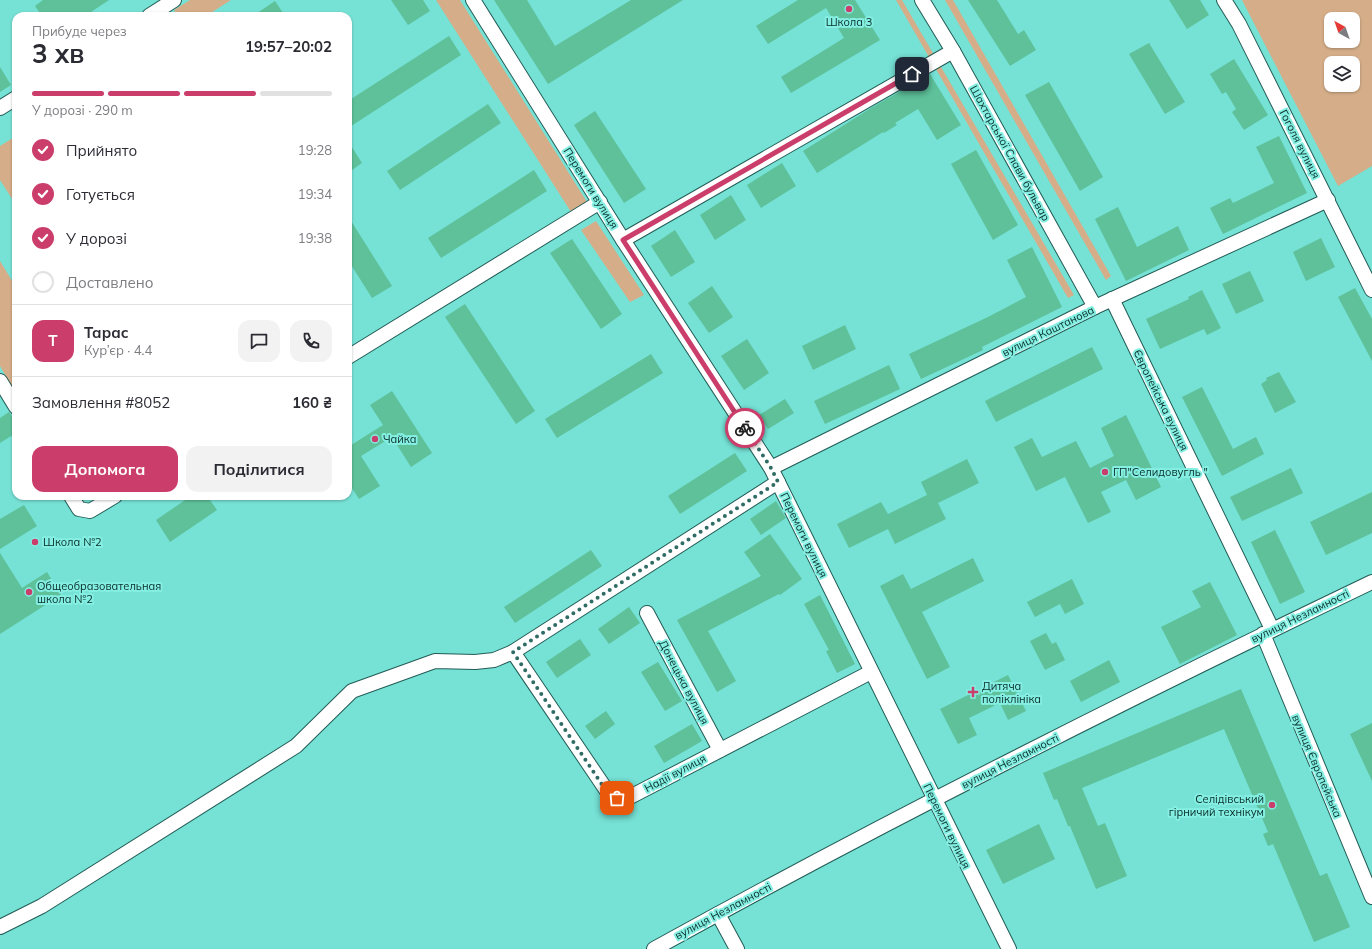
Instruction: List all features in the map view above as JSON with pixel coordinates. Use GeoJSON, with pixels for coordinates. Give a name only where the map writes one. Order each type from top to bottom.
{"type":"FeatureCollection","features":[{"type":"Feature","properties":{"kind":"street"},"geometry":{"type":"LineString","coordinates":[[155,12],[174,0]]}},
{"type":"Feature","properties":{"kind":"street","name":"Перемоги вулиця"},"geometry":{"type":"LineString","coordinates":[[473,0],[623,240],[771,468],[1009,949]]}},
{"type":"Feature","properties":{"kind":"street","name":"Шахтарської Слави бульвар"},"geometry":{"type":"LineString","coordinates":[[922,0],[953,51],[1095,307]]}},
{"type":"Feature","properties":{"kind":"street","name":"Гоголя вулиця"},"geometry":{"type":"LineString","coordinates":[[1224,0],[1239,24],[1372,290]]}},
{"type":"Feature","properties":{"kind":"street"},"geometry":{"type":"LineString","coordinates":[[623,240],[953,51]]}},
{"type":"Feature","properties":{"kind":"street"},"geometry":{"type":"LineString","coordinates":[[0,108],[12,100]]}},
{"type":"Feature","properties":{"kind":"street","name":"вулиця Каштанова"},"geometry":{"type":"LineString","coordinates":[[771,468],[1095,307],[1328,200]]}},
{"type":"Feature","properties":{"kind":"street"},"geometry":{"type":"LineString","coordinates":[[352,355],[600,202]]}},
{"type":"Feature","properties":{"kind":"street","name":"Європейська вулиця"},"geometry":{"type":"LineString","coordinates":[[1112,299],[1268,632]]}},
{"type":"Feature","properties":{"kind":"street"},"geometry":{"type":"LineString","coordinates":[[0,381],[12,400]]}},
{"type":"Feature","properties":{"kind":"street"},"geometry":{"type":"LineString","coordinates":[[0,927],[42,906],[296,746],[352,691],[435,660],[475,662],[494,660],[513,652],[778,482]]}},
{"type":"Feature","properties":{"kind":"street"},"geometry":{"type":"LineString","coordinates":[[73,500],[79,509],[90,511],[108,500]]}},
{"type":"Feature","properties":{"kind":"street","name":"вулиця Незламності"},"geometry":{"type":"LineString","coordinates":[[654,949],[934,799],[1268,632],[1372,582]]}},
{"type":"Feature","properties":{"kind":"street","name":"Донецька вулиця"},"geometry":{"type":"LineString","coordinates":[[647,613],[720,750]]}},
{"type":"Feature","properties":{"kind":"street","name":"вулиця Європейська"},"geometry":{"type":"LineString","coordinates":[[1268,632],[1372,897]]}},
{"type":"Feature","properties":{"kind":"street","name":"Надії вулиця"},"geometry":{"type":"LineString","coordinates":[[513,652],[607,792],[617,798],[628,798],[871,672]]}},
{"type":"Feature","properties":{"kind":"street"},"geometry":{"type":"LineString","coordinates":[[718,914],[737,949]]}},
{"type":"Feature","properties":{"kind":"shaded area"},"geometry":{"type":"Polygon","coordinates":[[[190,0],[231,0],[212,12],[175,12],[174,10],[190,0]]]}},
{"type":"Feature","properties":{"kind":"shaded area"},"geometry":{"type":"Polygon","coordinates":[[[436,0],[460,0],[587,202],[571,212],[436,0]]]}},
{"type":"Feature","properties":{"kind":"shaded area"},"geometry":{"type":"Polygon","coordinates":[[[896,0],[902,0],[1074,295],[1068,298],[896,0]]]}},
{"type":"Feature","properties":{"kind":"shaded area"},"geometry":{"type":"Polygon","coordinates":[[[945,0],[953,0],[1111,276],[1106,280],[945,0]]]}},
{"type":"Feature","properties":{"kind":"shaded area"},"geometry":{"type":"Polygon","coordinates":[[[1242,0],[1372,0],[1372,166],[1338,186],[1242,0]]]}},
{"type":"Feature","properties":{"kind":"shaded area"},"geometry":{"type":"Polygon","coordinates":[[[12,138],[12,199],[0,180],[0,146],[12,138]]]}},
{"type":"Feature","properties":{"kind":"shaded area"},"geometry":{"type":"Polygon","coordinates":[[[596,221],[644,295],[630,302],[581,230],[596,221]]]}},
{"type":"Feature","properties":{"kind":"shaded area"},"geometry":{"type":"Polygon","coordinates":[[[0,261],[12,281],[12,387],[0,366],[0,261]]]}},
{"type":"Feature","properties":{"kind":"building"},"geometry":{"type":"Polygon","coordinates":[[[43,0],[109,0],[91,12],[39,12],[35,6],[43,0]]]}},
{"type":"Feature","properties":{"kind":"building"},"geometry":{"type":"Polygon","coordinates":[[[391,0],[423,0],[430,11],[408,25],[391,0]]]}},
{"type":"Feature","properties":{"kind":"building"},"geometry":{"type":"Polygon","coordinates":[[[494,0],[527,0],[555,46],[631,0],[683,0],[548,84],[494,0]]]}},
{"type":"Feature","properties":{"kind":"building"},"geometry":{"type":"Polygon","coordinates":[[[798,0],[855,0],[880,40],[791,93],[781,77],[844,38],[826,8],[768,44],[756,26],[798,0]]]}},
{"type":"Feature","properties":{"kind":"building"},"geometry":{"type":"Polygon","coordinates":[[[968,0],[997,0],[1018,34],[1024,30],[1036,50],[1010,66],[968,0]]]}},
{"type":"Feature","properties":{"kind":"building"},"geometry":{"type":"Polygon","coordinates":[[[1169,0],[1200,0],[1209,15],[1187,29],[1169,0]]]}},
{"type":"Feature","properties":{"kind":"building"},"geometry":{"type":"Polygon","coordinates":[[[275,1],[282,12],[259,12],[275,1]]]}},
{"type":"Feature","properties":{"kind":"building"},"geometry":{"type":"Polygon","coordinates":[[[449,36],[461,55],[352,125],[352,98],[449,36]]]}},
{"type":"Feature","properties":{"kind":"building"},"geometry":{"type":"Polygon","coordinates":[[[1149,43],[1185,102],[1165,114],[1129,54],[1149,43]]]}},
{"type":"Feature","properties":{"kind":"building"},"geometry":{"type":"Polygon","coordinates":[[[1234,59],[1268,115],[1244,130],[1232,112],[1236,109],[1226,92],[1222,94],[1210,74],[1234,59]]]}},
{"type":"Feature","properties":{"kind":"building"},"geometry":{"type":"Polygon","coordinates":[[[0,67],[11,85],[0,92],[0,67]]]}},
{"type":"Feature","properties":{"kind":"building"},"geometry":{"type":"Polygon","coordinates":[[[930,74],[961,125],[937,140],[918,109],[895,123],[897,125],[884,133],[883,132],[817,173],[803,151],[871,108],[930,74]]]}},
{"type":"Feature","properties":{"kind":"building"},"geometry":{"type":"Polygon","coordinates":[[[1049,82],[1103,177],[1080,191],[1025,95],[1049,82]]]}},
{"type":"Feature","properties":{"kind":"building"},"geometry":{"type":"Polygon","coordinates":[[[488,104],[501,123],[400,190],[387,171],[488,104]]]}},
{"type":"Feature","properties":{"kind":"building"},"geometry":{"type":"Polygon","coordinates":[[[595,111],[646,189],[624,203],[574,125],[595,111]]]}},
{"type":"Feature","properties":{"kind":"building"},"geometry":{"type":"Polygon","coordinates":[[[1279,136],[1307,193],[1223,234],[1210,208],[1230,198],[1233,203],[1274,183],[1256,147],[1279,136]]]}},
{"type":"Feature","properties":{"kind":"building"},"geometry":{"type":"Polygon","coordinates":[[[352,147],[362,163],[352,170],[352,147]]]}},
{"type":"Feature","properties":{"kind":"building"},"geometry":{"type":"Polygon","coordinates":[[[976,150],[1018,225],[993,240],[951,164],[976,150]]]}},
{"type":"Feature","properties":{"kind":"building"},"geometry":{"type":"Polygon","coordinates":[[[782,163],[796,186],[761,208],[747,185],[782,163]]]}},
{"type":"Feature","properties":{"kind":"building"},"geometry":{"type":"Polygon","coordinates":[[[534,170],[547,191],[441,258],[428,238],[534,170]]]}},
{"type":"Feature","properties":{"kind":"building"},"geometry":{"type":"Polygon","coordinates":[[[731,195],[746,220],[715,240],[700,215],[731,195]]]}},
{"type":"Feature","properties":{"kind":"building"},"geometry":{"type":"Polygon","coordinates":[[[1118,207],[1137,247],[1178,226],[1189,250],[1126,281],[1095,219],[1118,207]]]}},
{"type":"Feature","properties":{"kind":"building"},"geometry":{"type":"Polygon","coordinates":[[[352,222],[392,286],[372,298],[352,266],[352,222]]]}},
{"type":"Feature","properties":{"kind":"building"},"geometry":{"type":"Polygon","coordinates":[[[675,230],[695,262],[671,277],[651,246],[675,230]]]}},
{"type":"Feature","properties":{"kind":"building"},"geometry":{"type":"Polygon","coordinates":[[[1321,238],[1335,267],[1306,281],[1293,252],[1321,238]]]}},
{"type":"Feature","properties":{"kind":"building"},"geometry":{"type":"Polygon","coordinates":[[[572,239],[622,314],[601,329],[550,253],[572,239]]]}},
{"type":"Feature","properties":{"kind":"building"},"geometry":{"type":"Polygon","coordinates":[[[1032,247],[1062,307],[982,347],[983,350],[921,379],[909,354],[988,317],[1026,297],[1007,260],[1032,247]]]}},
{"type":"Feature","properties":{"kind":"building"},"geometry":{"type":"Polygon","coordinates":[[[1250,271],[1264,301],[1236,314],[1222,284],[1250,271]]]}},
{"type":"Feature","properties":{"kind":"building"},"geometry":{"type":"Polygon","coordinates":[[[712,286],[733,317],[709,333],[688,303],[712,286]]]}},
{"type":"Feature","properties":{"kind":"building"},"geometry":{"type":"Polygon","coordinates":[[[1355,288],[1372,319],[1372,361],[1338,297],[1355,288]]]}},
{"type":"Feature","properties":{"kind":"building"},"geometry":{"type":"Polygon","coordinates":[[[1202,290],[1221,328],[1207,335],[1204,329],[1160,349],[1146,319],[1189,299],[1188,297],[1202,290]]]}},
{"type":"Feature","properties":{"kind":"building"},"geometry":{"type":"Polygon","coordinates":[[[465,304],[535,411],[516,424],[445,317],[465,304]]]}},
{"type":"Feature","properties":{"kind":"building"},"geometry":{"type":"Polygon","coordinates":[[[845,325],[856,349],[813,370],[802,346],[845,325]]]}},
{"type":"Feature","properties":{"kind":"building"},"geometry":{"type":"Polygon","coordinates":[[[747,339],[769,373],[744,390],[721,356],[747,339]]]}},
{"type":"Feature","properties":{"kind":"building"},"geometry":{"type":"Polygon","coordinates":[[[1092,347],[1103,369],[996,422],[985,401],[1092,347]]]}},
{"type":"Feature","properties":{"kind":"building"},"geometry":{"type":"Polygon","coordinates":[[[651,354],[663,373],[557,438],[545,419],[651,354]]]}},
{"type":"Feature","properties":{"kind":"building"},"geometry":{"type":"Polygon","coordinates":[[[889,365],[900,389],[825,424],[814,401],[889,365]]]}},
{"type":"Feature","properties":{"kind":"building"},"geometry":{"type":"Polygon","coordinates":[[[1279,372],[1296,402],[1275,413],[1261,384],[1267,380],[1266,378],[1279,372]]]}},
{"type":"Feature","properties":{"kind":"building"},"geometry":{"type":"Polygon","coordinates":[[[1202,387],[1233,449],[1256,437],[1264,454],[1222,476],[1182,397],[1202,387]]]}},
{"type":"Feature","properties":{"kind":"building"},"geometry":{"type":"Polygon","coordinates":[[[392,391],[432,453],[411,467],[392,437],[361,456],[380,486],[359,499],[352,488],[352,444],[383,425],[370,405],[392,391]]]}},
{"type":"Feature","properties":{"kind":"building"},"geometry":{"type":"Polygon","coordinates":[[[785,399],[794,413],[768,429],[759,415],[785,399]]]}},
{"type":"Feature","properties":{"kind":"building"},"geometry":{"type":"Polygon","coordinates":[[[9,412],[12,416],[12,436],[0,443],[0,418],[9,412]]]}},
{"type":"Feature","properties":{"kind":"building"},"geometry":{"type":"Polygon","coordinates":[[[1126,415],[1161,487],[1136,500],[1126,480],[1101,492],[1111,512],[1088,523],[1065,477],[1036,491],[1014,447],[1032,438],[1042,457],[1076,441],[1090,468],[1114,456],[1101,428],[1126,415]]]}},
{"type":"Feature","properties":{"kind":"building"},"geometry":{"type":"Polygon","coordinates":[[[735,453],[747,471],[680,514],[668,496],[735,453]]]}},
{"type":"Feature","properties":{"kind":"building"},"geometry":{"type":"Polygon","coordinates":[[[967,459],[979,483],[938,503],[946,519],[895,544],[888,529],[849,548],[837,524],[881,502],[888,514],[927,495],[921,482],[967,459]]]}},
{"type":"Feature","properties":{"kind":"building"},"geometry":{"type":"Polygon","coordinates":[[[1291,468],[1303,493],[1242,521],[1230,497],[1291,468]]]}},
{"type":"Feature","properties":{"kind":"building"},"geometry":{"type":"Polygon","coordinates":[[[1372,492],[1372,533],[1326,555],[1310,522],[1372,492]]]}},
{"type":"Feature","properties":{"kind":"building"},"geometry":{"type":"Polygon","coordinates":[[[185,500],[210,500],[217,510],[170,542],[156,520],[185,500]]]}},
{"type":"Feature","properties":{"kind":"building"},"geometry":{"type":"Polygon","coordinates":[[[776,501],[786,518],[761,535],[750,519],[776,501]]]}},
{"type":"Feature","properties":{"kind":"building"},"geometry":{"type":"Polygon","coordinates":[[[24,505],[37,526],[0,549],[0,519],[24,505]]]}},
{"type":"Feature","properties":{"kind":"building"},"geometry":{"type":"Polygon","coordinates":[[[1275,530],[1305,592],[1280,604],[1251,542],[1275,530]]]}},
{"type":"Feature","properties":{"kind":"building"},"geometry":{"type":"Polygon","coordinates":[[[770,534],[802,579],[780,595],[779,594],[708,631],[736,681],[717,692],[677,620],[761,576],[744,552],[770,534]]]}},
{"type":"Feature","properties":{"kind":"building"},"geometry":{"type":"Polygon","coordinates":[[[591,550],[602,566],[515,623],[504,607],[591,550]]]}},
{"type":"Feature","properties":{"kind":"building","name":"Общеобразовательная школа №2"},"geometry":{"type":"Polygon","coordinates":[[[0,553],[22,588],[47,572],[61,595],[0,634],[0,553]]]}},
{"type":"Feature","properties":{"kind":"building"},"geometry":{"type":"Polygon","coordinates":[[[973,558],[984,581],[922,612],[950,667],[927,679],[880,586],[903,574],[911,589],[973,558]]]}},
{"type":"Feature","properties":{"kind":"building"},"geometry":{"type":"Polygon","coordinates":[[[1072,579],[1084,604],[1065,614],[1060,604],[1035,617],[1027,602],[1072,579]]]}},
{"type":"Feature","properties":{"kind":"building"},"geometry":{"type":"Polygon","coordinates":[[[1210,582],[1237,635],[1180,664],[1161,627],[1201,607],[1192,591],[1210,582]]]}},
{"type":"Feature","properties":{"kind":"building"},"geometry":{"type":"Polygon","coordinates":[[[820,595],[855,664],[837,673],[826,651],[829,650],[804,604],[820,595]]]}},
{"type":"Feature","properties":{"kind":"building"},"geometry":{"type":"Polygon","coordinates":[[[629,607],[640,623],[609,644],[598,629],[629,607]]]}},
{"type":"Feature","properties":{"kind":"building"},"geometry":{"type":"Polygon","coordinates":[[[1046,633],[1052,644],[1056,642],[1065,660],[1045,670],[1030,641],[1046,633]]]}},
{"type":"Feature","properties":{"kind":"building"},"geometry":{"type":"Polygon","coordinates":[[[580,639],[591,655],[557,678],[546,662],[580,639]]]}},
{"type":"Feature","properties":{"kind":"building"},"geometry":{"type":"Polygon","coordinates":[[[1109,660],[1120,682],[1081,702],[1070,681],[1109,660]]]}},
{"type":"Feature","properties":{"kind":"building"},"geometry":{"type":"Polygon","coordinates":[[[658,662],[682,701],[665,711],[641,672],[658,662]]]}},
{"type":"Feature","properties":{"kind":"building"},"geometry":{"type":"Polygon","coordinates":[[[1008,675],[1026,711],[1008,720],[1000,703],[969,718],[977,735],[958,744],[940,709],[1008,675]]]}},
{"type":"Feature","properties":{"kind":"building"},"geometry":{"type":"Polygon","coordinates":[[[1241,689],[1320,876],[1327,873],[1350,927],[1314,942],[1273,844],[1268,846],[1263,834],[1268,832],[1224,729],[1082,788],[1098,826],[1105,823],[1127,876],[1096,889],[1070,826],[1068,826],[1057,799],[1054,800],[1043,773],[1241,689]]]}},
{"type":"Feature","properties":{"kind":"building"},"geometry":{"type":"Polygon","coordinates":[[[606,711],[615,724],[595,739],[585,726],[606,711]]]}},
{"type":"Feature","properties":{"kind":"building"},"geometry":{"type":"Polygon","coordinates":[[[1372,723],[1372,781],[1350,734],[1372,723]]]}},
{"type":"Feature","properties":{"kind":"building"},"geometry":{"type":"Polygon","coordinates":[[[692,724],[702,741],[664,763],[654,746],[692,724]]]}},
{"type":"Feature","properties":{"kind":"building"},"geometry":{"type":"Polygon","coordinates":[[[1039,824],[1055,859],[1003,884],[986,850],[1039,824]]]}},
{"type":"Feature","properties":{"kind":"way so far"},"geometry":{"type":"LineString","coordinates":[[617,798],[607,792],[513,652],[778,482],[771,468],[745,428]]}},
{"type":"Feature","properties":{"kind":"place","name":"Школа 3"},"geometry":{"type":"Point","coordinates":[849,9]}},
{"type":"Feature","properties":{"kind":"place","name":"Чайка"},"geometry":{"type":"Point","coordinates":[375,439]}},
{"type":"Feature","properties":{"kind":"place","name":"ГП\"Селидовугль \""},"geometry":{"type":"Point","coordinates":[1105,472]}},
{"type":"Feature","properties":{"kind":"place","name":"Школа №2"},"geometry":{"type":"Point","coordinates":[35,542]}},
{"type":"Feature","properties":{"kind":"place","name":"Общеобразовательная школа №2"},"geometry":{"type":"Point","coordinates":[29,592]}},
{"type":"Feature","properties":{"kind":"place","name":"Дитяча поліклініка"},"geometry":{"type":"Point","coordinates":[973,692]}},
{"type":"Feature","properties":{"kind":"place","name":"Селідівський гірничий технікум"},"geometry":{"type":"Point","coordinates":[1272,805]}},
{"type":"Feature","properties":{"kind":"route"},"geometry":{"type":"LineString","coordinates":[[745,428],[623,240],[912,74]]}}]}
